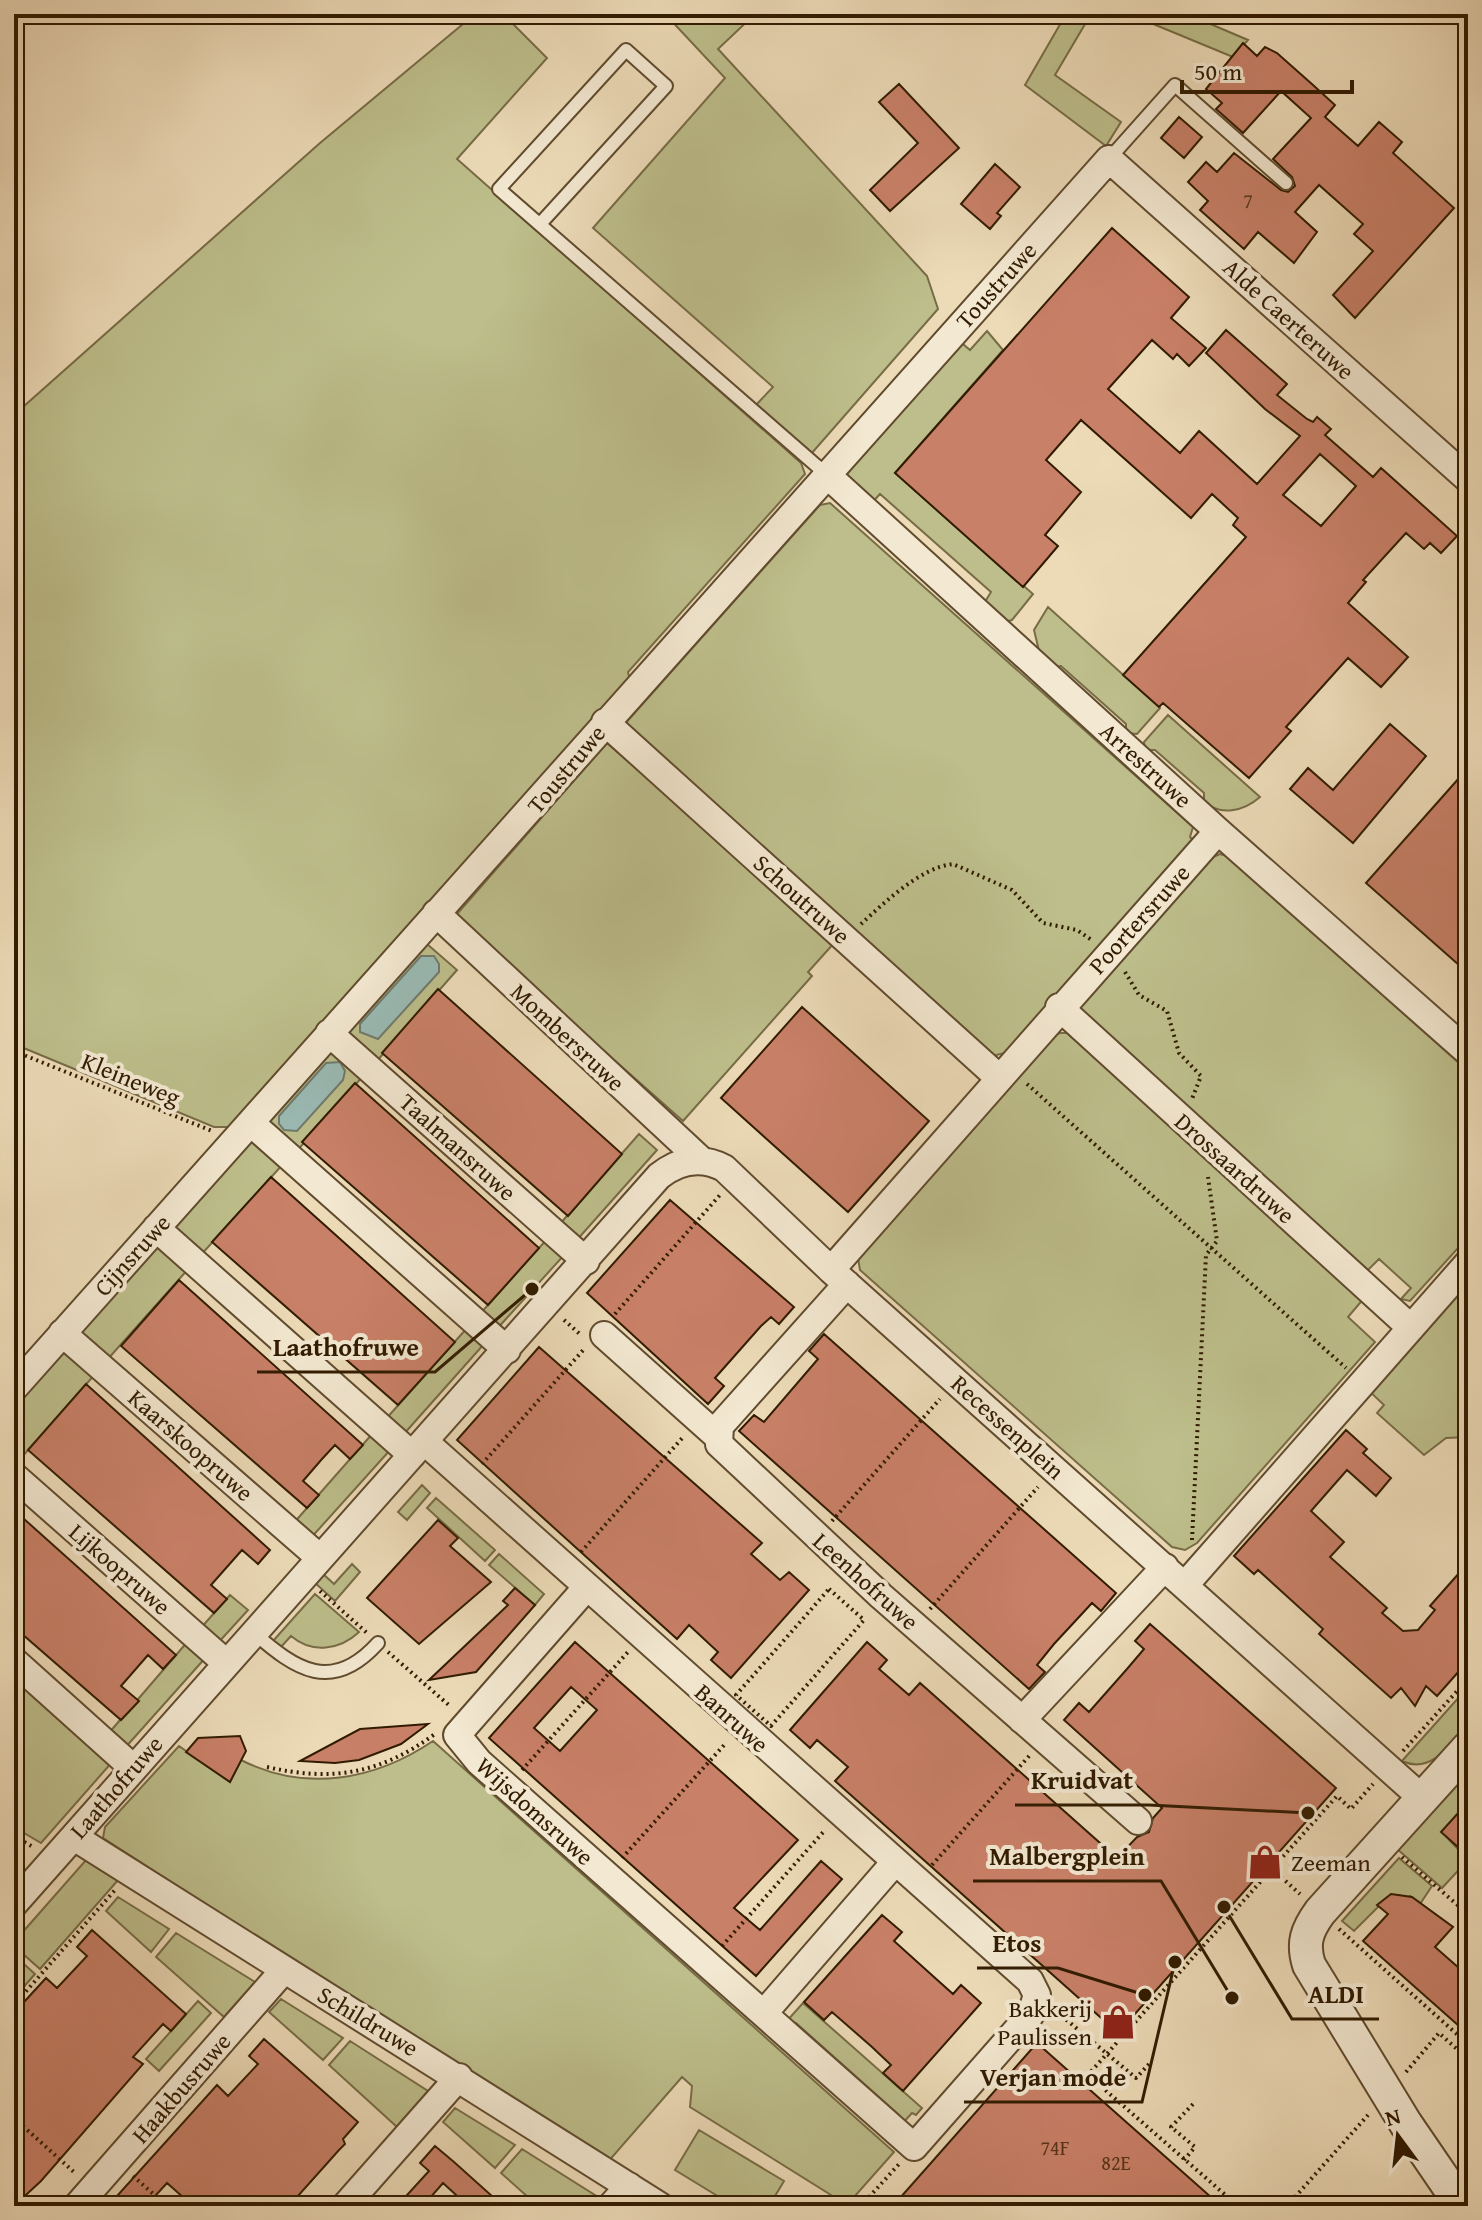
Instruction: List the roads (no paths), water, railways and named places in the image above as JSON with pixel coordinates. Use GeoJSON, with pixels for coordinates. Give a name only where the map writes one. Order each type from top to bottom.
{"type":"FeatureCollection","features":[{"type":"Feature","properties":{"kind":"street","name":"Toustruwe"},"geometry":{"type":"LineString","coordinates":[[242,1131],[1109,159]]}},
{"type":"Feature","properties":{"kind":"street","name":"Alde Caerteruwe"},"geometry":{"type":"LineString","coordinates":[[1109,159],[1468,479]]}},
{"type":"Feature","properties":{"kind":"street","name":"Arrestruwe"},"geometry":{"type":"LineString","coordinates":[[826,474],[1218,831],[1468,1052]]}},
{"type":"Feature","properties":{"kind":"street","name":"Schoutruwe"},"geometry":{"type":"LineString","coordinates":[[605,722],[845,938],[1003,1072]]}},
{"type":"Feature","properties":{"kind":"street","name":"Poortersruwe"},"geometry":{"type":"LineString","coordinates":[[1059,1007],[1218,831]]}},
{"type":"Feature","properties":{"kind":"street","name":"Mombersruwe"},"geometry":{"type":"LineString","coordinates":[[436,913],[701,1160]]}},
{"type":"Feature","properties":{"kind":"street"},"geometry":{"type":"LineString","coordinates":[[708,1428],[720,1426],[1003,1072],[1059,1007]]}},
{"type":"Feature","properties":{"kind":"street","name":"Drossaardruwe"},"geometry":{"type":"LineString","coordinates":[[1059,1007],[1411,1328]]}},
{"type":"Feature","properties":{"kind":"street","name":"Taalmansruwe"},"geometry":{"type":"LineString","coordinates":[[329,1033],[586,1261]]}},
{"type":"Feature","properties":{"kind":"street"},"geometry":{"type":"LineString","coordinates":[[242,1131],[507,1350]]}},
{"type":"Feature","properties":{"kind":"street","name":"Cijnsruwe"},"geometry":{"type":"LineString","coordinates":[[14,1388],[242,1131]]}},
{"type":"Feature","properties":{"kind":"street","name":"Laathofruwe"},"geometry":{"type":"LineString","coordinates":[[14,1904],[225,1662],[419,1449],[659,1176],[678,1164],[701,1160]]}},
{"type":"Feature","properties":{"kind":"street","name":"Recessenplein"},"geometry":{"type":"LineString","coordinates":[[701,1160],[724,1168],[839,1277],[1165,1567],[1188,1581],[1423,1799]]}},
{"type":"Feature","properties":{"kind":"street","name":"Banruwe"},"geometry":{"type":"LineString","coordinates":[[156,1228],[566,1569],[641,1637],[747,1719],[839,1813],[1022,1974],[1037,1995],[1031,2014],[914,2147]]}},
{"type":"Feature","properties":{"kind":"street"},"geometry":{"type":"LineString","coordinates":[[1188,1581],[1468,1263]]}},
{"type":"Feature","properties":{"kind":"street","name":"Kaarskoopruwe"},"geometry":{"type":"LineString","coordinates":[[62,1333],[320,1558]]}},
{"type":"Feature","properties":{"kind":"street","name":"Leenhofruwe"},"geometry":{"type":"LineString","coordinates":[[597,1339],[708,1428],[726,1453],[817,1537],[1138,1821]]}},
{"type":"Feature","properties":{"kind":"street","name":"Lijkoopruwe"},"geometry":{"type":"LineString","coordinates":[[14,1476],[225,1662]]}},
{"type":"Feature","properties":{"kind":"street"},"geometry":{"type":"LineString","coordinates":[[1022,1720],[1165,1567]]}},
{"type":"Feature","properties":{"kind":"street","name":"Wijsdomsruwe"},"geometry":{"type":"LineString","coordinates":[[586,1588],[457,1735],[465,1748],[507,1787],[914,2147]]}},
{"type":"Feature","properties":{"kind":"street"},"geometry":{"type":"LineString","coordinates":[[14,1661],[132,1767]]}},
{"type":"Feature","properties":{"kind":"street"},"geometry":{"type":"LineString","coordinates":[[1457,2205],[1309,1965],[1304,1943],[1309,1928],[1320,1912],[1468,1748]]}},
{"type":"Feature","properties":{"kind":"street","name":"Schildruwe"},"geometry":{"type":"LineString","coordinates":[[74,1837],[660,2206]]}},
{"type":"Feature","properties":{"kind":"street"},"geometry":{"type":"LineString","coordinates":[[764,2013],[895,1862]]}},
{"type":"Feature","properties":{"kind":"street","name":"Haakbusruwe"},"geometry":{"type":"LineString","coordinates":[[85,2197],[284,1970]]}},
{"type":"Feature","properties":{"kind":"street"},"geometry":{"type":"LineString","coordinates":[[345,2206],[459,2077]]}},
{"type":"Feature","properties":{"kind":"street"},"geometry":{"type":"LineString","coordinates":[[611,2206],[629,2186]]}},
{"type":"Feature","properties":{"kind":"lane"},"geometry":{"type":"LineString","coordinates":[[540,224],[666,86],[626,50],[499,189],[826,474]]}},
{"type":"Feature","properties":{"kind":"lane"},"geometry":{"type":"LineString","coordinates":[[1109,159],[1175,85],[1286,183]]}},
{"type":"Feature","properties":{"kind":"lane"},"geometry":{"type":"LineString","coordinates":[[253,1632],[285,1661],[316,1672],[348,1668],[363,1660],[378,1643]]}},
{"type":"Feature","properties":{"kind":"water"},"geometry":{"type":"Polygon","coordinates":[[[421,956],[434,956],[439,972],[378,1039],[360,1032],[360,1024],[421,956]]]}},
{"type":"Feature","properties":{"kind":"water"},"geometry":{"type":"Polygon","coordinates":[[[340,1062],[345,1071],[343,1080],[297,1131],[284,1130],[279,1124],[279,1116],[326,1063],[340,1062]]]}},
{"type":"Feature","properties":{"kind":"place","name":"Laathofruwe"},"geometry":{"type":"Point","coordinates":[532,1289]}},
{"type":"Feature","properties":{"kind":"place","name":"Kruidvat"},"geometry":{"type":"Point","coordinates":[1308,1813]}},
{"type":"Feature","properties":{"kind":"place","name":"Zeeman"},"geometry":{"type":"Point","coordinates":[1265,1862]}},
{"type":"Feature","properties":{"kind":"place","name":"ALDI"},"geometry":{"type":"Point","coordinates":[1224,1907]}},
{"type":"Feature","properties":{"kind":"place","name":"Verjan mode"},"geometry":{"type":"Point","coordinates":[1175,1962]}},
{"type":"Feature","properties":{"kind":"place","name":"Etos"},"geometry":{"type":"Point","coordinates":[1145,1995]}},
{"type":"Feature","properties":{"kind":"place","name":"Malbergplein"},"geometry":{"type":"Point","coordinates":[1232,1998]}},
{"type":"Feature","properties":{"kind":"place","name":"Bakkerij Paulissen"},"geometry":{"type":"Point","coordinates":[1118,2022]}}]}
